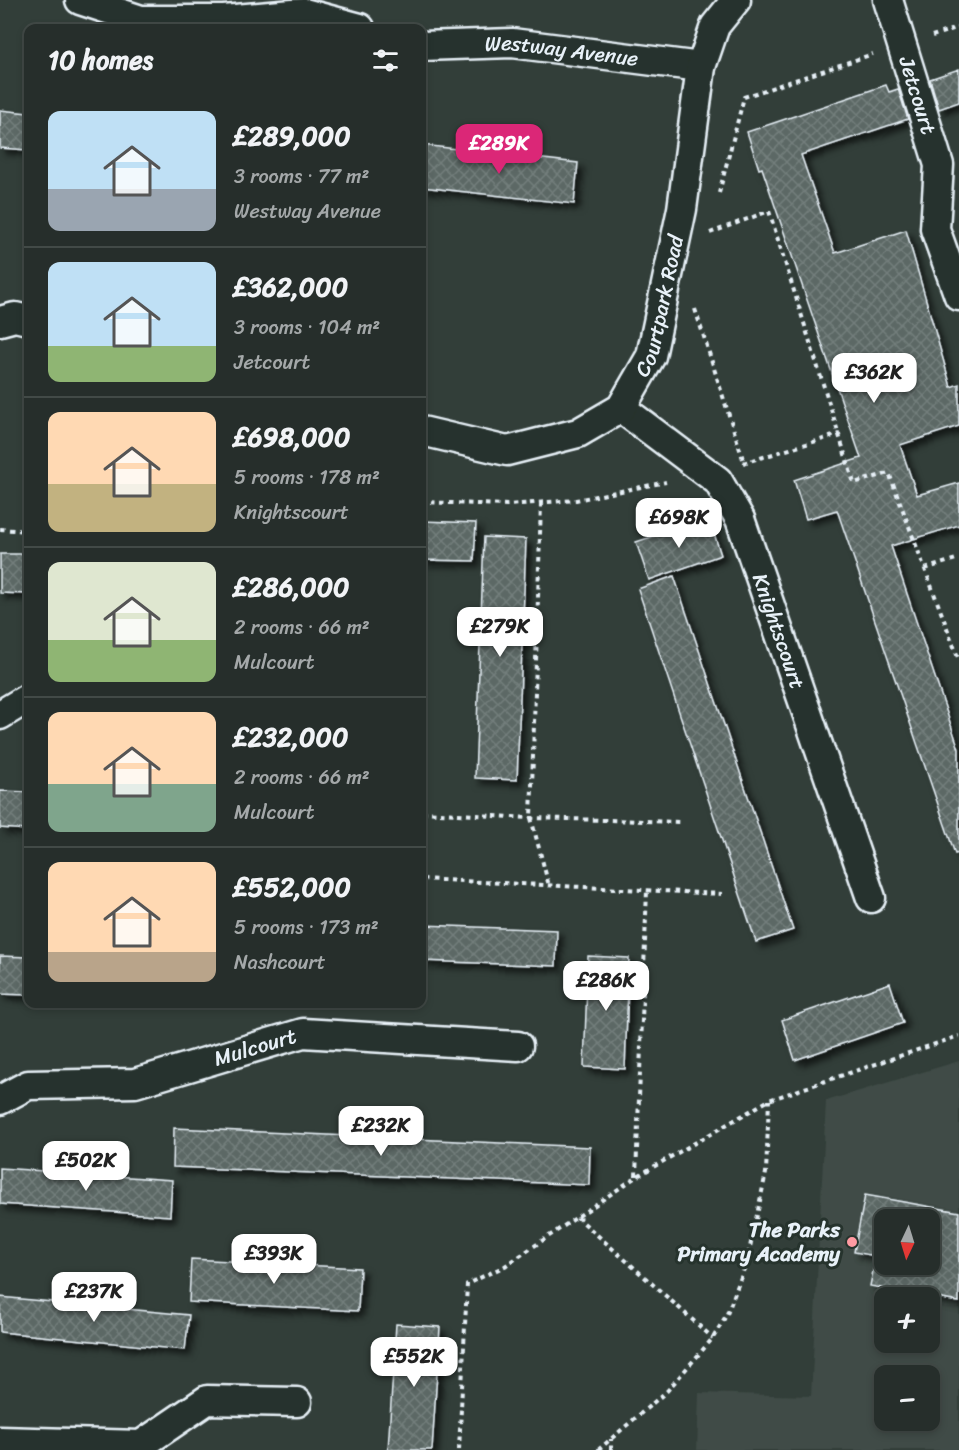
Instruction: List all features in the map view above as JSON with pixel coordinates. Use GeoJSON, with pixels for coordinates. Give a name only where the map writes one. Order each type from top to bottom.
{"type":"FeatureCollection","features":[{"type":"Feature","properties":{"kind":"street"},"geometry":{"type":"LineString","coordinates":[[80,0],[141,20],[224,20],[304,13],[345,24]]}},
{"type":"Feature","properties":{"kind":"street","name":"Courtpark Road"},"geometry":{"type":"LineString","coordinates":[[426,432],[507,451],[578,433],[621,408],[651,356],[685,191],[701,67],[716,26],[736,0]]}},
{"type":"Feature","properties":{"kind":"street","name":"Jetcourt"},"geometry":{"type":"LineString","coordinates":[[888,0],[939,165],[935,229],[959,296]]}},
{"type":"Feature","properties":{"kind":"street","name":"Westway Avenue"},"geometry":{"type":"LineString","coordinates":[[426,45],[512,43],[701,67]]}},
{"type":"Feature","properties":{"kind":"street"},"geometry":{"type":"LineString","coordinates":[[0,321],[15,317],[24,319]]}},
{"type":"Feature","properties":{"kind":"street","name":"Knightscourt"},"geometry":{"type":"LineString","coordinates":[[621,408],[718,481],[740,519],[871,898]]}},
{"type":"Feature","properties":{"kind":"street"},"geometry":{"type":"LineString","coordinates":[[0,715],[24,700]]}},
{"type":"Feature","properties":{"kind":"street","name":"Mulcourt"},"geometry":{"type":"LineString","coordinates":[[0,1100],[28,1085],[135,1083],[303,1033],[518,1046]]}},
{"type":"Feature","properties":{"kind":"street"},"geometry":{"type":"LineString","coordinates":[[0,1441],[141,1445],[207,1400],[297,1402]]}},
{"type":"Feature","properties":{"kind":"path"},"geometry":{"type":"LineString","coordinates":[[717,201],[744,97],[959,27]]}},
{"type":"Feature","properties":{"kind":"path"},"geometry":{"type":"LineString","coordinates":[[685,191],[697,201],[710,234]]}},
{"type":"Feature","properties":{"kind":"path"},"geometry":{"type":"LineString","coordinates":[[710,234],[769,211],[854,483],[890,473],[959,660]]}},
{"type":"Feature","properties":{"kind":"path"},"geometry":{"type":"LineString","coordinates":[[710,234],[712,223]]}},
{"type":"Feature","properties":{"kind":"path"},"geometry":{"type":"LineString","coordinates":[[696,300],[694,311],[744,463]]}},
{"type":"Feature","properties":{"kind":"path"},"geometry":{"type":"LineString","coordinates":[[426,502],[507,505],[576,501],[709,474],[840,434]]}},
{"type":"Feature","properties":{"kind":"path"},"geometry":{"type":"LineString","coordinates":[[541,503],[531,818],[549,886]]}},
{"type":"Feature","properties":{"kind":"path"},"geometry":{"type":"LineString","coordinates":[[0,529],[24,531]]}},
{"type":"Feature","properties":{"kind":"path"},"geometry":{"type":"LineString","coordinates":[[925,569],[959,558]]}},
{"type":"Feature","properties":{"kind":"path"},"geometry":{"type":"LineString","coordinates":[[426,812],[682,822]]}},
{"type":"Feature","properties":{"kind":"path"},"geometry":{"type":"LineString","coordinates":[[426,879],[722,894]]}},
{"type":"Feature","properties":{"kind":"path"},"geometry":{"type":"LineString","coordinates":[[636,1177],[647,890]]}},
{"type":"Feature","properties":{"kind":"path"},"geometry":{"type":"LineString","coordinates":[[459,1450],[467,1284],[505,1266],[636,1177],[769,1100],[959,1036]]}},
{"type":"Feature","properties":{"kind":"path"},"geometry":{"type":"LineString","coordinates":[[598,1450],[667,1391],[713,1338],[727,1314],[747,1261],[766,1173],[769,1100]]}},
{"type":"Feature","properties":{"kind":"path"},"geometry":{"type":"LineString","coordinates":[[578,1217],[713,1338]]}},
{"type":"Feature","properties":{"kind":"path"},"geometry":{"type":"LineString","coordinates":[[611,1439],[611,1450]]}},
{"type":"Feature","properties":{"kind":"shaded area","name":"The Parks Primary Academy"},"geometry":{"type":"Polygon","coordinates":[[[959,1061],[959,1450],[697,1450],[699,1393],[811,1396],[826,1101],[959,1061]]]}},
{"type":"Feature","properties":{"kind":"building"},"geometry":{"type":"Polygon","coordinates":[[[959,69],[959,102],[939,109],[930,79],[959,69]]]}},
{"type":"Feature","properties":{"kind":"building"},"geometry":{"type":"Polygon","coordinates":[[[886,85],[889,92],[898,89],[908,119],[801,155],[835,253],[906,230],[951,387],[959,384],[959,426],[900,445],[917,495],[959,483],[959,525],[891,546],[959,749],[959,853],[955,854],[837,510],[806,519],[794,480],[861,458],[762,168],[759,169],[747,132],[886,85]]]}},
{"type":"Feature","properties":{"kind":"building"},"geometry":{"type":"Polygon","coordinates":[[[0,110],[24,113],[24,150],[0,148],[0,110]]]}},
{"type":"Feature","properties":{"kind":"building"},"geometry":{"type":"Polygon","coordinates":[[[426,145],[578,163],[574,204],[426,187],[426,145]]]}},
{"type":"Feature","properties":{"kind":"building"},"geometry":{"type":"Polygon","coordinates":[[[709,518],[721,555],[649,580],[636,542],[709,518]]]}},
{"type":"Feature","properties":{"kind":"building"},"geometry":{"type":"Polygon","coordinates":[[[426,521],[476,523],[474,561],[426,560],[426,521]]]}},
{"type":"Feature","properties":{"kind":"building"},"geometry":{"type":"Polygon","coordinates":[[[484,537],[526,539],[517,780],[475,778],[484,537]]]}},
{"type":"Feature","properties":{"kind":"building"},"geometry":{"type":"Polygon","coordinates":[[[0,554],[24,554],[24,594],[0,593],[0,554]]]}},
{"type":"Feature","properties":{"kind":"building"},"geometry":{"type":"Polygon","coordinates":[[[674,576],[793,930],[756,942],[638,589],[674,576]]]}},
{"type":"Feature","properties":{"kind":"building"},"geometry":{"type":"Polygon","coordinates":[[[0,791],[24,792],[24,830],[0,828],[0,791]]]}},
{"type":"Feature","properties":{"kind":"building"},"geometry":{"type":"Polygon","coordinates":[[[426,925],[557,930],[556,966],[426,961],[426,925]]]}},
{"type":"Feature","properties":{"kind":"building"},"geometry":{"type":"Polygon","coordinates":[[[0,956],[24,957],[24,995],[0,994],[0,956]]]}},
{"type":"Feature","properties":{"kind":"building"},"geometry":{"type":"Polygon","coordinates":[[[588,956],[629,958],[625,1069],[584,1067],[588,956]]]}},
{"type":"Feature","properties":{"kind":"building"},"geometry":{"type":"Polygon","coordinates":[[[890,983],[903,1023],[795,1060],[782,1020],[890,983]]]}},
{"type":"Feature","properties":{"kind":"building"},"geometry":{"type":"Polygon","coordinates":[[[174,1128],[590,1147],[589,1185],[173,1167],[174,1128]]]}},
{"type":"Feature","properties":{"kind":"building"},"geometry":{"type":"Polygon","coordinates":[[[0,1168],[172,1180],[170,1216],[0,1204],[0,1168]]]}},
{"type":"Feature","properties":{"kind":"building"},"geometry":{"type":"Polygon","coordinates":[[[865,1195],[959,1212],[959,1302],[940,1299],[940,1287],[870,1286],[874,1266],[874,1275],[940,1275],[940,1209],[874,1209],[874,1256],[854,1252],[865,1195]]]}},
{"type":"Feature","properties":{"kind":"building"},"geometry":{"type":"Polygon","coordinates":[[[191,1259],[360,1268],[358,1311],[189,1302],[191,1259]]]}},
{"type":"Feature","properties":{"kind":"building"},"geometry":{"type":"Polygon","coordinates":[[[0,1297],[189,1315],[185,1350],[0,1332],[0,1297]]]}},
{"type":"Feature","properties":{"kind":"building"},"geometry":{"type":"Polygon","coordinates":[[[396,1324],[440,1327],[432,1450],[388,1450],[396,1324]]]}},
{"type":"Feature","properties":{"kind":"place","name":"The Parks Primary Academy"},"geometry":{"type":"Point","coordinates":[852,1242]}}]}
